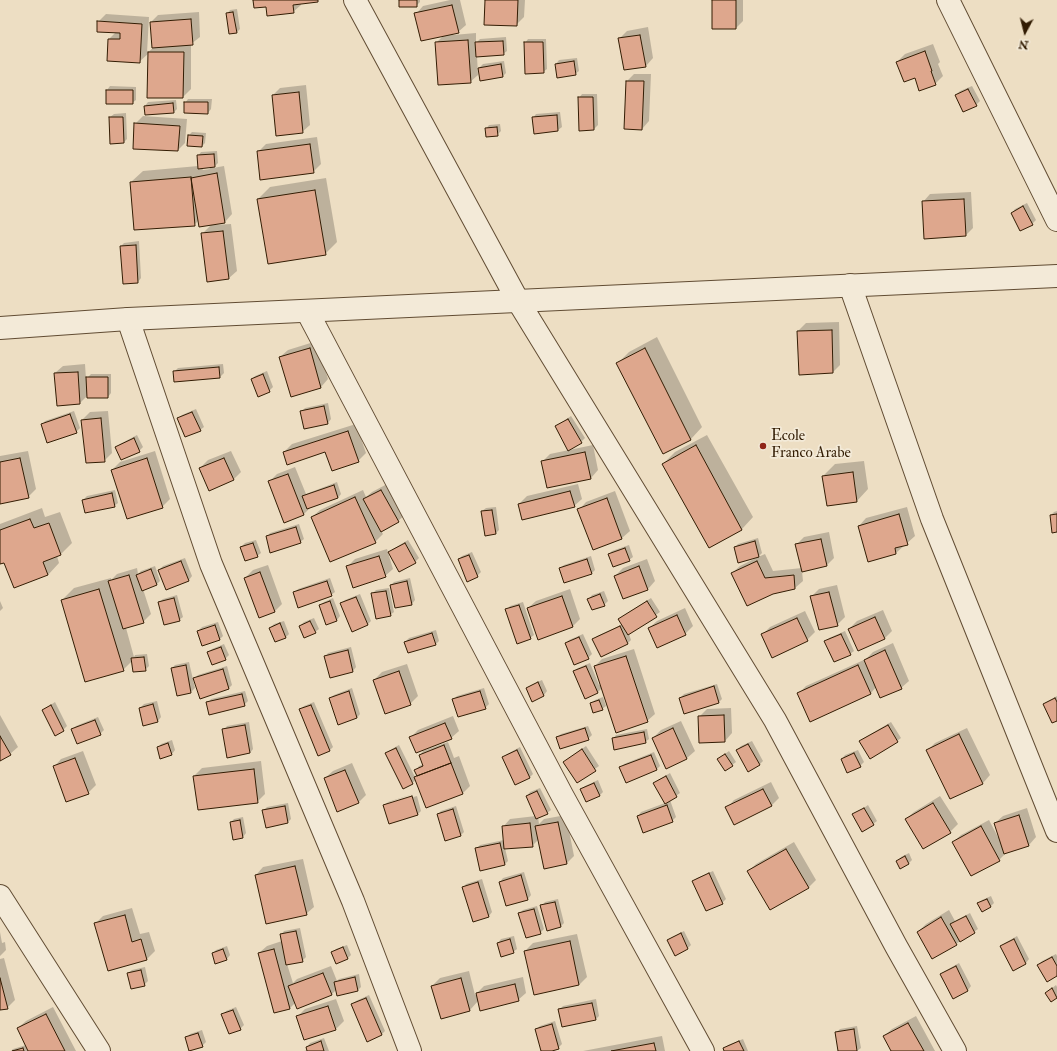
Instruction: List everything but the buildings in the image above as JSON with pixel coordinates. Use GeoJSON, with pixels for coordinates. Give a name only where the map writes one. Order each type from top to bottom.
{"type":"FeatureCollection","features":[{"type":"Feature","properties":{"kind":"street"},"geometry":{"type":"LineString","coordinates":[[355,0],[518,301],[775,720],[896,946],[955,1051]]}},
{"type":"Feature","properties":{"kind":"street"},"geometry":{"type":"LineString","coordinates":[[948,0],[1057,220]]}},
{"type":"Feature","properties":{"kind":"street"},"geometry":{"type":"LineString","coordinates":[[0,328],[128,319],[1057,276]]}},
{"type":"Feature","properties":{"kind":"street"},"geometry":{"type":"LineString","coordinates":[[850,285],[932,519],[1057,831]]}},
{"type":"Feature","properties":{"kind":"street"},"geometry":{"type":"LineString","coordinates":[[307,311],[562,795],[702,1051]]}},
{"type":"Feature","properties":{"kind":"street"},"geometry":{"type":"LineString","coordinates":[[128,319],[211,564],[353,901],[410,1051]]}},
{"type":"Feature","properties":{"kind":"street"},"geometry":{"type":"LineString","coordinates":[[0,896],[99,1051]]}},
{"type":"Feature","properties":{"kind":"place","name":"Ecole Franco Arabe"},"geometry":{"type":"Point","coordinates":[763,446]}}]}
